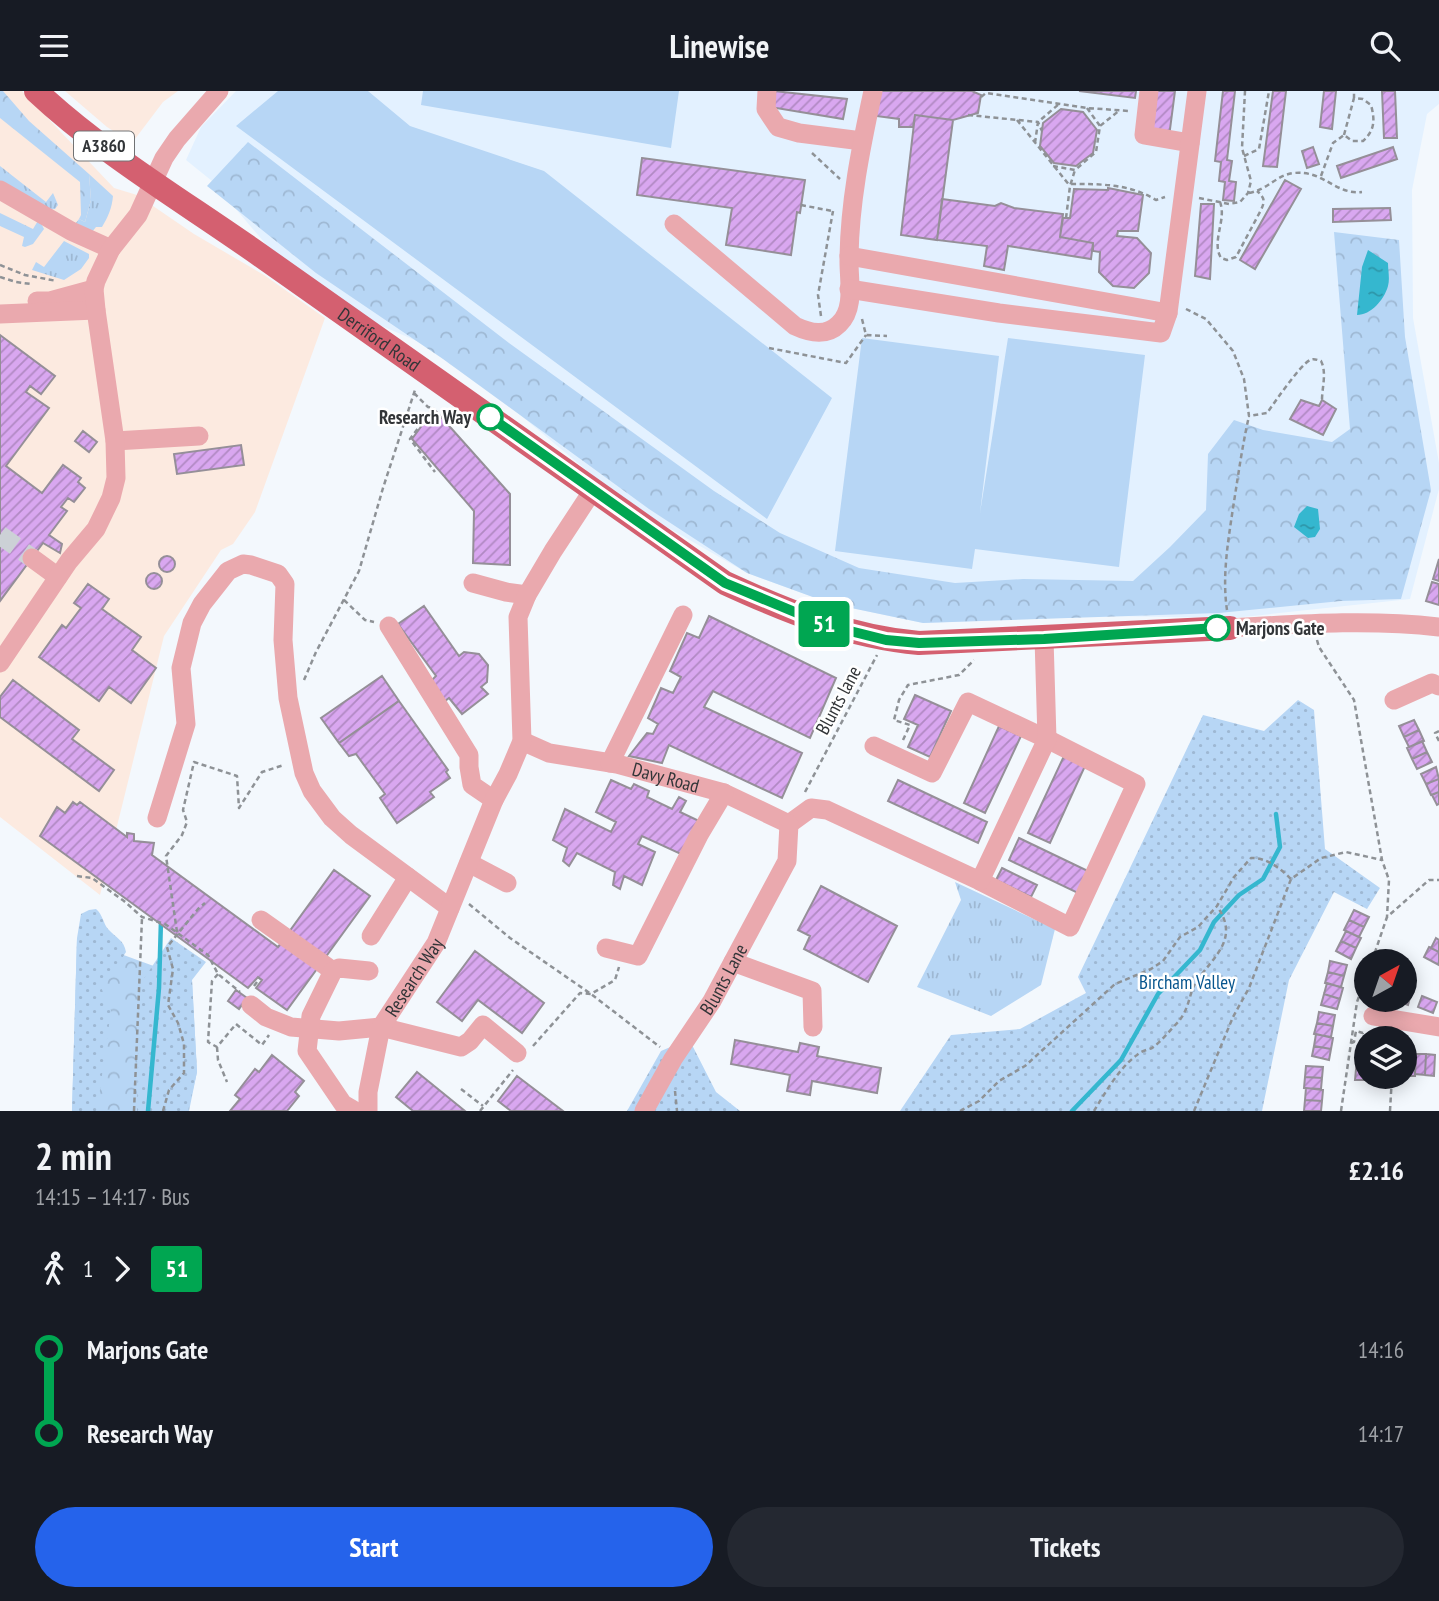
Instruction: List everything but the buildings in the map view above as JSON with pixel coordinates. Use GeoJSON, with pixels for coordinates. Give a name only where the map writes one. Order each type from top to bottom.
{"type":"FeatureCollection","features":[{"type":"Feature","properties":{"kind":"main road","name":"Derriford Road"},"geometry":{"type":"LineString","coordinates":[[36,91],[88,135],[421,383],[593,490],[725,583],[826,625],[886,640]]}},
{"type":"Feature","properties":{"kind":"main road","name":"A3860"},"geometry":{"type":"LineString","coordinates":[[886,640],[919,643],[1044,639],[1230,628]]}},
{"type":"Feature","properties":{"kind":"street"},"geometry":{"type":"LineString","coordinates":[[0,663],[58,577],[96,529],[108,507],[116,478],[115,441],[94,289],[111,250],[138,215],[164,158],[219,91]]}},
{"type":"Feature","properties":{"kind":"street"},"geometry":{"type":"LineString","coordinates":[[767,91],[766,110],[778,127],[799,133],[862,141]]}},
{"type":"Feature","properties":{"kind":"street"},"geometry":{"type":"LineString","coordinates":[[674,225],[794,327],[810,333],[831,330],[841,323],[857,290],[849,256],[862,141],[873,91]]}},
{"type":"Feature","properties":{"kind":"street"},"geometry":{"type":"LineString","coordinates":[[1149,91],[1144,135],[1191,143]]}},
{"type":"Feature","properties":{"kind":"street"},"geometry":{"type":"LineString","coordinates":[[857,290],[999,313],[1161,333],[1169,307],[1197,91]]}},
{"type":"Feature","properties":{"kind":"street"},"geometry":{"type":"LineString","coordinates":[[0,190],[71,231],[111,250]]}},
{"type":"Feature","properties":{"kind":"street"},"geometry":{"type":"LineString","coordinates":[[849,256],[1169,307]]}},
{"type":"Feature","properties":{"kind":"street"},"geometry":{"type":"LineString","coordinates":[[0,300],[50,301],[94,289]]}},
{"type":"Feature","properties":{"kind":"street"},"geometry":{"type":"LineString","coordinates":[[0,314],[96,310]]}},
{"type":"Feature","properties":{"kind":"street"},"geometry":{"type":"LineString","coordinates":[[115,441],[199,436]]}},
{"type":"Feature","properties":{"kind":"street","name":"Research Way"},"geometry":{"type":"LineString","coordinates":[[253,995],[278,1023],[310,1030],[339,1031],[381,1027],[436,943],[494,800],[509,774],[522,741],[517,617],[527,595],[593,490]]}},
{"type":"Feature","properties":{"kind":"street"},"geometry":{"type":"LineString","coordinates":[[32,558],[58,577]]}},
{"type":"Feature","properties":{"kind":"street"},"geometry":{"type":"LineString","coordinates":[[157,818],[186,724],[181,667],[192,623],[202,604],[228,571],[236,566],[251,565],[278,575],[285,584],[283,640],[289,698],[304,773],[321,805],[351,835],[408,877],[453,900]]}},
{"type":"Feature","properties":{"kind":"street"},"geometry":{"type":"LineString","coordinates":[[474,583],[527,595]]}},
{"type":"Feature","properties":{"kind":"street"},"geometry":{"type":"LineString","coordinates":[[610,763],[683,615]]}},
{"type":"Feature","properties":{"kind":"street"},"geometry":{"type":"LineString","coordinates":[[1230,628],[1391,622],[1439,627]]}},
{"type":"Feature","properties":{"kind":"street"},"geometry":{"type":"LineString","coordinates":[[389,626],[469,755],[468,767],[472,785],[494,800]]}},
{"type":"Feature","properties":{"kind":"street"},"geometry":{"type":"LineString","coordinates":[[980,881],[1047,739],[1044,639]]}},
{"type":"Feature","properties":{"kind":"street"},"geometry":{"type":"LineString","coordinates":[[1394,700],[1432,683],[1439,686]]}},
{"type":"Feature","properties":{"kind":"street"},"geometry":{"type":"LineString","coordinates":[[789,832],[811,809],[820,808],[980,881],[1070,927],[1136,784],[968,702],[932,773],[874,746]]}},
{"type":"Feature","properties":{"kind":"street","name":"Davy Road"},"geometry":{"type":"LineString","coordinates":[[522,741],[549,753],[610,763],[724,793],[789,832]]}},
{"type":"Feature","properties":{"kind":"street"},"geometry":{"type":"LineString","coordinates":[[615,951],[638,956],[699,835],[724,793]]}},
{"type":"Feature","properties":{"kind":"street","name":"Blunts Lane"},"geometry":{"type":"LineString","coordinates":[[644,1111],[673,1059],[712,1001],[787,861],[789,832]]}},
{"type":"Feature","properties":{"kind":"street"},"geometry":{"type":"LineString","coordinates":[[468,863],[507,883]]}},
{"type":"Feature","properties":{"kind":"street"},"geometry":{"type":"LineString","coordinates":[[371,936],[408,877]]}},
{"type":"Feature","properties":{"kind":"street"},"geometry":{"type":"LineString","coordinates":[[261,920],[333,971]]}},
{"type":"Feature","properties":{"kind":"street"},"geometry":{"type":"LineString","coordinates":[[733,962],[812,991],[813,1027]]}},
{"type":"Feature","properties":{"kind":"street"},"geometry":{"type":"LineString","coordinates":[[355,1111],[343,1104],[307,1051],[311,1016],[333,971],[339,968],[369,971]]}},
{"type":"Feature","properties":{"kind":"street"},"geometry":{"type":"LineString","coordinates":[[368,1111],[368,1093],[381,1027],[461,1047],[470,1041],[483,1025],[517,1053]]}},
{"type":"Feature","properties":{"kind":"street"},"geometry":{"type":"LineString","coordinates":[[1368,1025],[1439,1027]]}},
{"type":"Feature","properties":{"kind":"path"},"geometry":{"type":"LineString","coordinates":[[1017,120],[1070,185],[1109,184],[1143,192],[1156,200],[1184,193],[1229,204],[1240,202],[1248,193],[1251,180],[1244,156],[1241,127],[1245,91]]}},
{"type":"Feature","properties":{"kind":"path"},"geometry":{"type":"LineString","coordinates":[[1244,156],[1259,149],[1269,91]]}},
{"type":"Feature","properties":{"kind":"path"},"geometry":{"type":"LineString","coordinates":[[1321,176],[1333,143],[1344,135],[1354,91]]}},
{"type":"Feature","properties":{"kind":"path"},"geometry":{"type":"LineString","coordinates":[[981,97],[986,93],[1146,114]]}},
{"type":"Feature","properties":{"kind":"path"},"geometry":{"type":"LineString","coordinates":[[1344,135],[1352,141],[1363,141],[1371,133],[1374,124],[1371,105],[1363,99],[1354,98]]}},
{"type":"Feature","properties":{"kind":"path"},"geometry":{"type":"LineString","coordinates":[[1035,145],[1038,123],[1059,104]]}},
{"type":"Feature","properties":{"kind":"path"},"geometry":{"type":"LineString","coordinates":[[1087,108],[1100,126]]}},
{"type":"Feature","properties":{"kind":"path"},"geometry":{"type":"LineString","coordinates":[[1066,218],[1070,185],[1075,170],[1096,152],[1100,126],[1120,110]]}},
{"type":"Feature","properties":{"kind":"path"},"geometry":{"type":"LineString","coordinates":[[968,115],[1038,123]]}},
{"type":"Feature","properties":{"kind":"path"},"geometry":{"type":"LineString","coordinates":[[1038,123],[1042,131]]}},
{"type":"Feature","properties":{"kind":"path"},"geometry":{"type":"LineString","coordinates":[[799,133],[800,142],[846,185],[856,188]]}},
{"type":"Feature","properties":{"kind":"path"},"geometry":{"type":"LineString","coordinates":[[1053,166],[1075,170]]}},
{"type":"Feature","properties":{"kind":"path"},"geometry":{"type":"LineString","coordinates":[[1248,193],[1265,189],[1278,178],[1294,173],[1321,176],[1340,189],[1352,193],[1362,191]]}},
{"type":"Feature","properties":{"kind":"path"},"geometry":{"type":"LineString","coordinates":[[1220,202],[1224,211],[1219,229],[1218,252],[1221,258],[1227,260],[1236,257],[1264,202],[1257,191]]}},
{"type":"Feature","properties":{"kind":"path"},"geometry":{"type":"LineString","coordinates":[[801,205],[833,211],[854,210]]}},
{"type":"Feature","properties":{"kind":"path"},"geometry":{"type":"LineString","coordinates":[[819,318],[822,315],[818,295],[833,211]]}},
{"type":"Feature","properties":{"kind":"path"},"geometry":{"type":"LineString","coordinates":[[0,265],[25,275],[66,281]]}},
{"type":"Feature","properties":{"kind":"path"},"geometry":{"type":"LineString","coordinates":[[0,277],[36,285]]}},
{"type":"Feature","properties":{"kind":"path"},"geometry":{"type":"LineString","coordinates":[[43,284],[59,282]]}},
{"type":"Feature","properties":{"kind":"path"},"geometry":{"type":"LineString","coordinates":[[769,348],[846,363],[866,335],[857,290]]}},
{"type":"Feature","properties":{"kind":"path"},"geometry":{"type":"LineString","coordinates":[[1169,307],[1206,319],[1233,352],[1244,379],[1249,417],[1240,462],[1224,586],[1230,628]]}},
{"type":"Feature","properties":{"kind":"path"},"geometry":{"type":"LineString","coordinates":[[866,335],[887,336]]}},
{"type":"Feature","properties":{"kind":"path"},"geometry":{"type":"LineString","coordinates":[[1249,417],[1267,413],[1310,360],[1321,361],[1325,370],[1322,400]]}},
{"type":"Feature","properties":{"kind":"path"},"geometry":{"type":"LineString","coordinates":[[421,383],[428,407],[433,408],[410,439],[435,472]]}},
{"type":"Feature","properties":{"kind":"path"},"geometry":{"type":"LineString","coordinates":[[289,698],[300,694],[316,652],[359,571],[383,488],[421,383]]}},
{"type":"Feature","properties":{"kind":"path"},"geometry":{"type":"LineString","coordinates":[[344,600],[365,620],[389,626]]}},
{"type":"Feature","properties":{"kind":"path"},"geometry":{"type":"LineString","coordinates":[[1311,624],[1319,647],[1354,700],[1382,860],[1389,880],[1387,918],[1376,949]]}},
{"type":"Feature","properties":{"kind":"path","name":"Blunts lane"},"geometry":{"type":"LineString","coordinates":[[815,774],[886,640]]}},
{"type":"Feature","properties":{"kind":"path"},"geometry":{"type":"LineString","coordinates":[[895,756],[910,725],[894,720],[899,700],[908,685],[960,675],[976,655],[982,641]]}},
{"type":"Feature","properties":{"kind":"path"},"geometry":{"type":"LineString","coordinates":[[1439,731],[1435,733],[1439,741]]}},
{"type":"Feature","properties":{"kind":"path"},"geometry":{"type":"LineString","coordinates":[[178,933],[166,856],[182,835],[186,824],[183,810],[194,762],[237,776],[239,808],[262,772],[275,768]]}},
{"type":"Feature","properties":{"kind":"path"},"geometry":{"type":"LineString","coordinates":[[1194,1111],[1233,1017],[1249,988],[1292,879],[1321,858],[1346,852],[1382,860]]}},
{"type":"Feature","properties":{"kind":"path"},"geometry":{"type":"LineString","coordinates":[[960,1111],[979,1101],[999,1081],[1025,1066],[1115,983],[1151,969],[1163,961],[1180,937],[1198,927],[1217,906],[1234,877],[1251,858],[1259,857],[1281,869],[1292,879]]}},
{"type":"Feature","properties":{"kind":"path"},"geometry":{"type":"LineString","coordinates":[[77,876],[92,878],[142,917],[159,920],[178,933],[208,955],[218,974],[247,997],[253,995],[260,978]]}},
{"type":"Feature","properties":{"kind":"path"},"geometry":{"type":"LineString","coordinates":[[1387,918],[1429,880],[1439,880]]}},
{"type":"Feature","properties":{"kind":"path"},"geometry":{"type":"LineString","coordinates":[[453,900],[591,993],[673,1059]]}},
{"type":"Feature","properties":{"kind":"path"},"geometry":{"type":"LineString","coordinates":[[163,1111],[169,1090],[184,1073],[184,1044],[178,1023],[168,1005],[173,969],[167,947],[205,903]]}},
{"type":"Feature","properties":{"kind":"path"},"geometry":{"type":"LineString","coordinates":[[1094,1111],[1137,1054],[1153,1047],[1180,1019],[1190,1002],[1194,984],[1218,956],[1226,939],[1225,918],[1217,906]]}},
{"type":"Feature","properties":{"kind":"path"},"geometry":{"type":"LineString","coordinates":[[134,1111],[142,917]]}},
{"type":"Feature","properties":{"kind":"path"},"geometry":{"type":"LineString","coordinates":[[552,1023],[580,993],[591,993],[615,980],[615,951]]}},
{"type":"Feature","properties":{"kind":"path"},"geometry":{"type":"LineString","coordinates":[[217,1047],[208,1042],[212,981],[218,974]]}},
{"type":"Feature","properties":{"kind":"path"},"geometry":{"type":"LineString","coordinates":[[1341,1111],[1357,1012]]}},
{"type":"Feature","properties":{"kind":"path"},"geometry":{"type":"LineString","coordinates":[[227,1082],[218,1060],[217,1047],[236,1024],[262,1045]]}},
{"type":"Feature","properties":{"kind":"path"},"geometry":{"type":"LineString","coordinates":[[1351,1042],[1354,1042],[1356,1031],[1368,1025]]}},
{"type":"Feature","properties":{"kind":"path"},"geometry":{"type":"LineString","coordinates":[[461,1089],[483,1106]]}},
{"type":"Feature","properties":{"kind":"path"},"geometry":{"type":"LineString","coordinates":[[1390,1111],[1391,1089]]}},
{"type":"Feature","properties":{"kind":"shaded area"},"geometry":{"type":"Polygon","coordinates":[[[0,91],[22,91],[114,188],[137,195],[194,234],[264,275],[325,318],[255,512],[233,544],[221,550],[164,636],[100,895],[0,817],[0,91]]]}},
{"type":"Feature","properties":{"kind":"shaded area"},"geometry":{"type":"Polygon","coordinates":[[[65,91],[178,91],[163,102],[132,143],[107,127],[65,91]]]}},
{"type":"Feature","properties":{"kind":"shaded area"},"geometry":{"type":"Polygon","coordinates":[[[236,91],[1439,91],[1439,104],[1427,114],[1412,190],[1413,318],[1439,463],[1439,489],[1410,599],[1234,618],[1108,616],[923,623],[832,604],[747,573],[627,504],[447,354],[361,317],[281,262],[212,181],[186,160],[201,127],[236,91]]]}},
{"type":"Feature","properties":{"kind":"green space"},"geometry":{"type":"Polygon","coordinates":[[[0,91],[3,91],[29,121],[89,174],[91,200],[85,222],[79,219],[80,182],[0,118],[0,91]]]}},
{"type":"Feature","properties":{"kind":"green space"},"geometry":{"type":"Polygon","coordinates":[[[278,91],[368,91],[410,126],[544,171],[832,398],[767,519],[236,126],[278,91]]]}},
{"type":"Feature","properties":{"kind":"green space"},"geometry":{"type":"Polygon","coordinates":[[[423,91],[679,91],[671,148],[421,105],[423,91]]]}},
{"type":"Feature","properties":{"kind":"green space"},"geometry":{"type":"Polygon","coordinates":[[[248,142],[509,343],[714,491],[780,533],[859,568],[955,583],[1023,579],[1133,581],[1206,510],[1208,454],[1234,420],[1263,430],[1332,442],[1350,429],[1334,232],[1399,240],[1405,337],[1431,490],[1401,599],[1341,601],[1219,613],[923,623],[832,604],[747,573],[649,509],[443,359],[316,273],[207,186],[248,142]]]}},
{"type":"Feature","properties":{"kind":"green space"},"geometry":{"type":"Polygon","coordinates":[[[0,166],[46,202],[53,193],[58,205],[55,209],[46,210],[0,186],[0,166]]]}},
{"type":"Feature","properties":{"kind":"green space"},"geometry":{"type":"Polygon","coordinates":[[[89,174],[113,196],[102,227],[96,227],[92,232],[76,223],[79,219],[85,222],[91,200],[89,174]]]}},
{"type":"Feature","properties":{"kind":"green space"},"geometry":{"type":"Polygon","coordinates":[[[0,213],[33,229],[39,219],[44,229],[33,244],[22,246],[24,237],[0,226],[0,213]]]}},
{"type":"Feature","properties":{"kind":"green space"},"geometry":{"type":"Polygon","coordinates":[[[64,241],[89,254],[81,269],[64,280],[32,270],[36,262],[44,267],[64,241]]]}},
{"type":"Feature","properties":{"kind":"green space"},"geometry":{"type":"Polygon","coordinates":[[[862,338],[999,356],[980,513],[1008,338],[1145,355],[1119,567],[975,549],[972,569],[835,551],[862,338]]]}},
{"type":"Feature","properties":{"kind":"green space","name":"Bircham Valley"},"geometry":{"type":"Polygon","coordinates":[[[1298,700],[1314,710],[1325,849],[1380,888],[1367,909],[1334,892],[1289,980],[1262,1111],[900,1111],[951,1035],[1020,1029],[1086,993],[1078,977],[1203,715],[1264,731],[1298,700]]]}},
{"type":"Feature","properties":{"kind":"green space"},"geometry":{"type":"Polygon","coordinates":[[[955,882],[1055,929],[1041,985],[991,1016],[917,987],[961,900],[955,882]]]}},
{"type":"Feature","properties":{"kind":"green space"},"geometry":{"type":"Polygon","coordinates":[[[96,909],[108,929],[122,942],[126,952],[112,974],[102,979],[100,985],[111,1011],[97,1111],[72,1111],[77,938],[81,914],[96,909]]]}},
{"type":"Feature","properties":{"kind":"green space"},"geometry":{"type":"Polygon","coordinates":[[[77,938],[192,980],[197,1072],[189,1111],[72,1111],[77,938]]]}},
{"type":"Feature","properties":{"kind":"green space"},"geometry":{"type":"Polygon","coordinates":[[[171,938],[206,962],[192,980],[197,1072],[188,1111],[137,1111],[139,986],[171,938]]]}},
{"type":"Feature","properties":{"kind":"green space"},"geometry":{"type":"Polygon","coordinates":[[[689,1039],[716,1092],[740,1111],[627,1111],[661,1051],[689,1039]]]}},
{"type":"Feature","properties":{"kind":"water"},"geometry":{"type":"Polygon","coordinates":[[[1368,250],[1388,263],[1389,283],[1376,306],[1357,315],[1362,267],[1368,250]]]}},
{"type":"Feature","properties":{"kind":"water"},"geometry":{"type":"Polygon","coordinates":[[[1307,506],[1318,509],[1320,529],[1315,537],[1308,538],[1294,527],[1299,514],[1307,506]]]}},
{"type":"Feature","properties":{"kind":"waterway"},"geometry":{"type":"LineString","coordinates":[[1072,1111],[1121,1060],[1158,994],[1200,950],[1214,922],[1239,895],[1263,879],[1280,847],[1276,814]]}},
{"type":"Feature","properties":{"kind":"waterway"},"geometry":{"type":"LineString","coordinates":[[148,1111],[159,988],[161,920]]}},
{"type":"Feature","properties":{"kind":"tunnel"},"geometry":{"type":"LineString","coordinates":[[0,535],[32,558]]}},
{"type":"Feature","properties":{"kind":"bus line","name":"51"},"geometry":{"type":"LineString","coordinates":[[490,417],[725,583],[826,625],[886,640],[919,643],[1044,639],[1217,628]]}},
{"type":"Feature","properties":{"kind":"place","name":"Research Way"},"geometry":{"type":"Point","coordinates":[490,417]}},
{"type":"Feature","properties":{"kind":"place","name":"Marjons Gate"},"geometry":{"type":"Point","coordinates":[1217,628]}}]}
